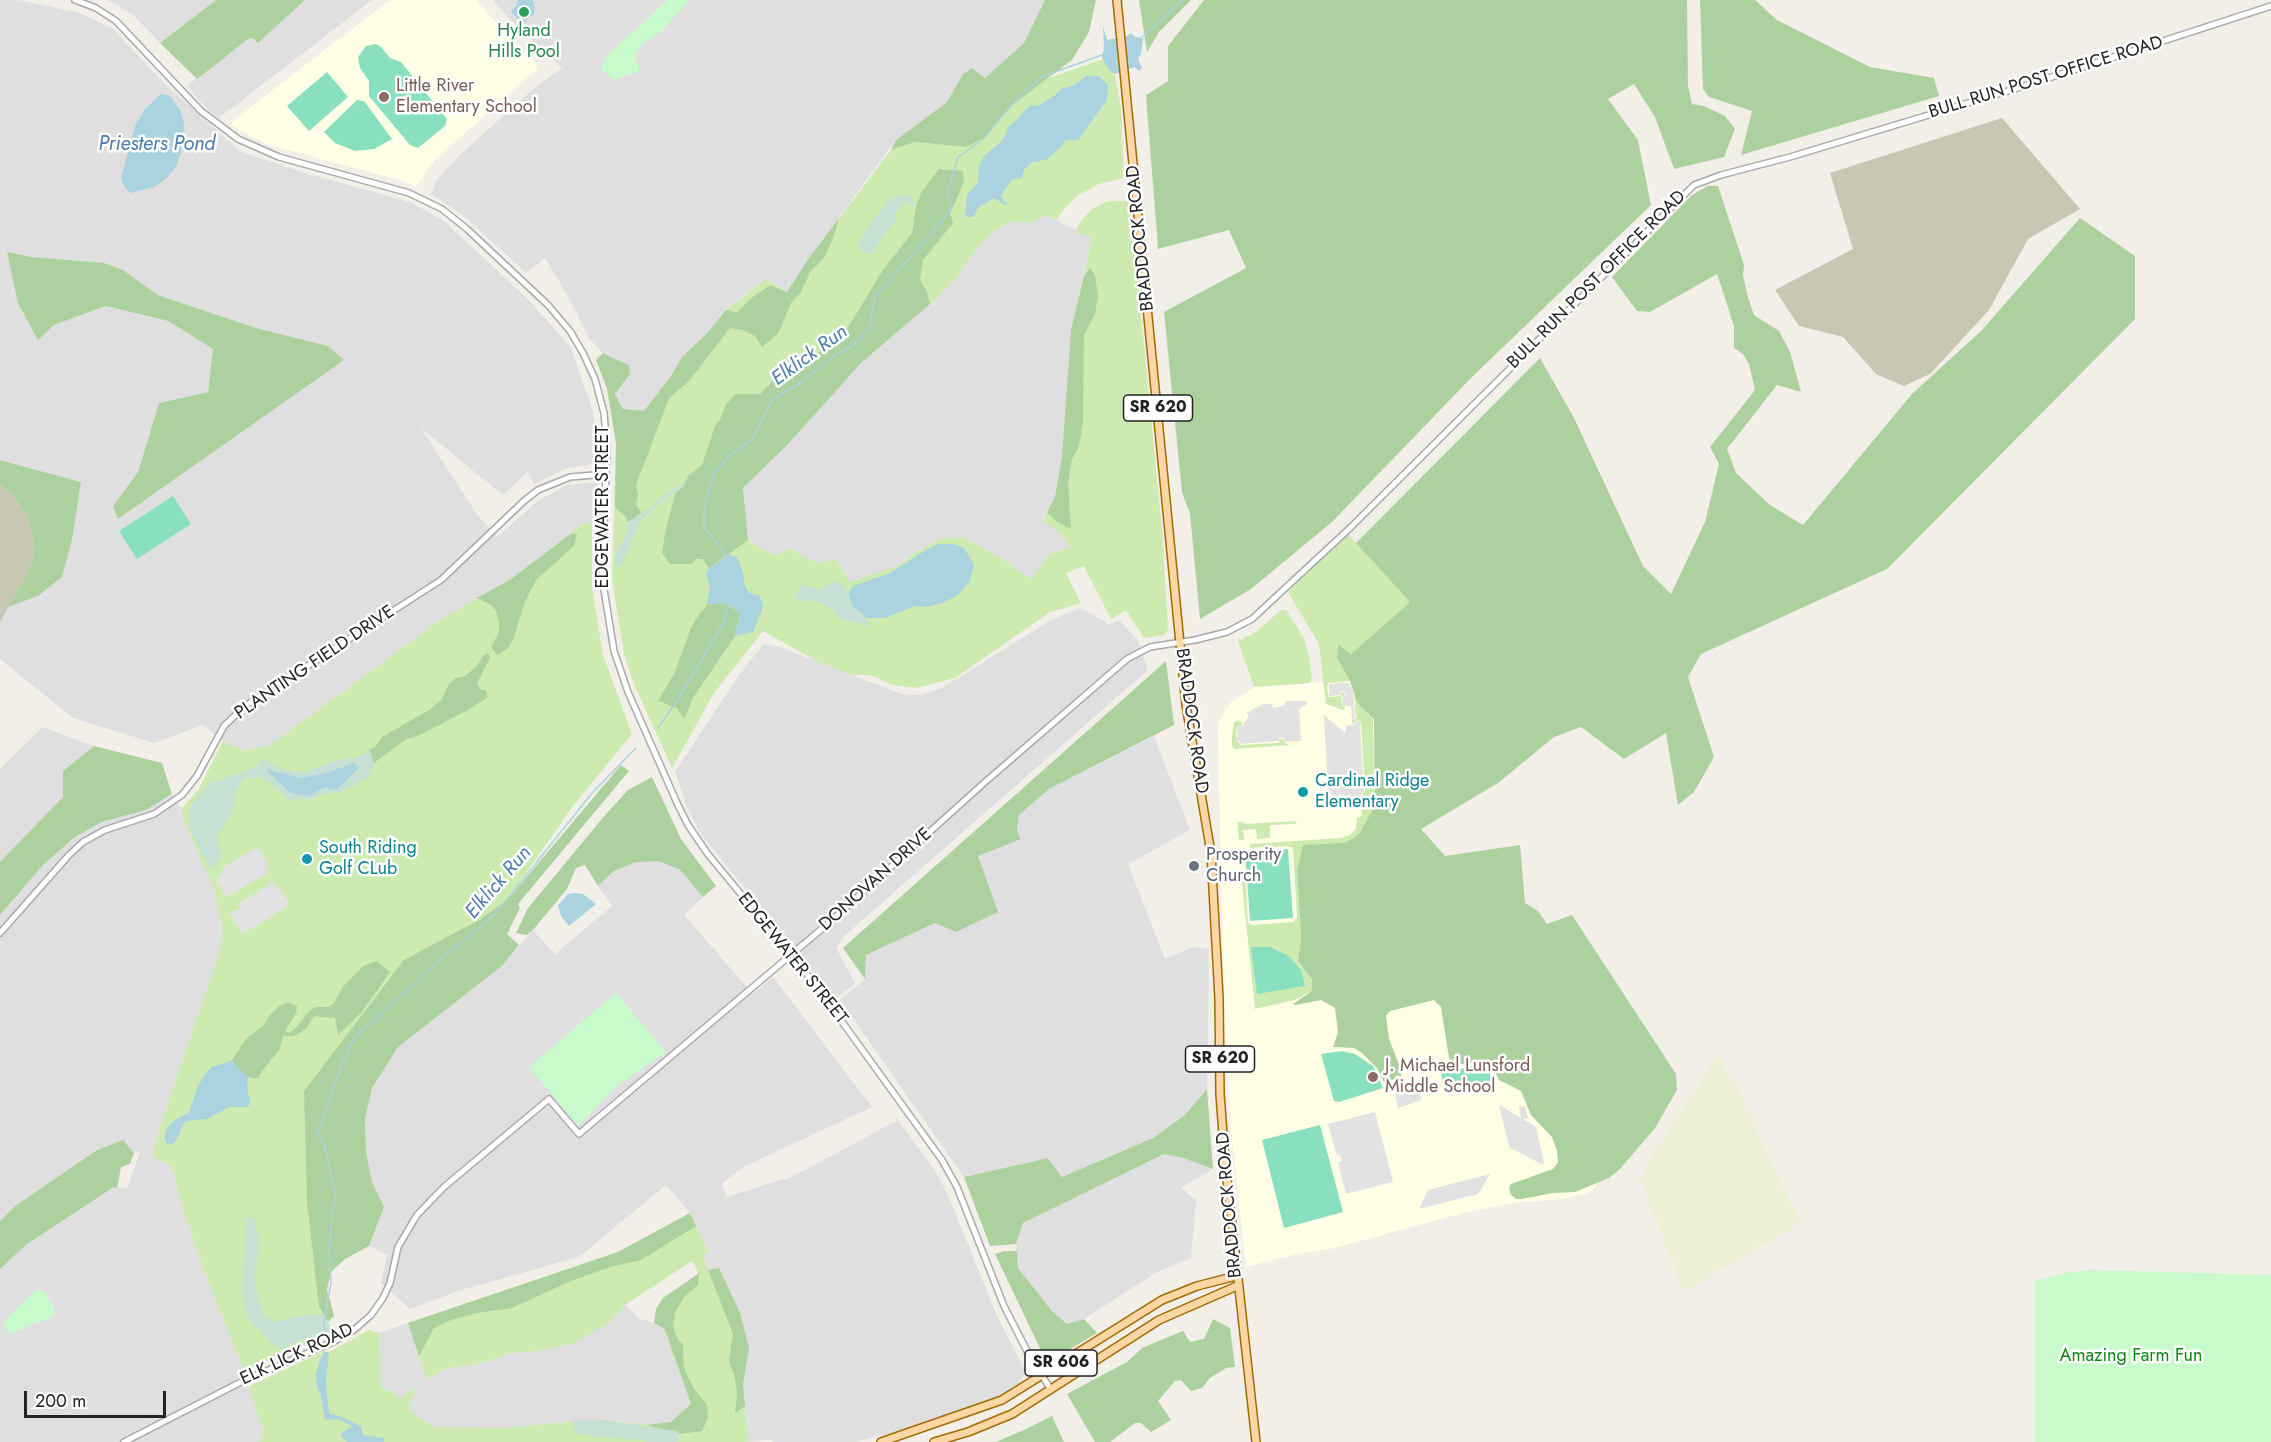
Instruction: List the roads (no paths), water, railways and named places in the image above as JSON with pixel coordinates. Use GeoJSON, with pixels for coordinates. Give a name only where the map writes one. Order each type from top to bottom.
{"type":"FeatureCollection","features":[{"type":"Feature","properties":{"kind":"main road","name":"BRADDOCK ROAD"},"geometry":{"type":"LineString","coordinates":[[1117,0],[1188,726],[1211,853],[1219,998],[1220,1094],[1236,1276],[1256,1442]]}},
{"type":"Feature","properties":{"kind":"main road","name":"SR 606"},"geometry":{"type":"LineString","coordinates":[[881,1442],[992,1405],[1162,1300],[1197,1286],[1236,1276]]}},
{"type":"Feature","properties":{"kind":"main road","name":"SR 606"},"geometry":{"type":"LineString","coordinates":[[934,1442],[968,1432],[1012,1414],[1159,1320],[1238,1286]]}},
{"type":"Feature","properties":{"kind":"street","name":"EDGEWATER STREET"},"geometry":{"type":"LineString","coordinates":[[75,0],[96,8],[116,21],[201,111],[238,139],[279,157],[409,193],[442,209],[467,229],[548,305],[570,331],[595,380],[604,413],[607,448],[602,577],[610,636],[623,680],[677,803],[707,853],[825,997],[942,1160],[957,1187],[1007,1313],[1051,1390]]}},
{"type":"Feature","properties":{"kind":"street","name":"BULL RUN POST OFFICE ROAD"},"geometry":{"type":"LineString","coordinates":[[1180,643],[1227,632],[1252,619],[1268,605],[1365,513],[1694,185],[1721,175],[1790,157],[2021,87],[2271,6]]}},
{"type":"Feature","properties":{"kind":"street","name":"PLANTING FIELD DRIVE"},"geometry":{"type":"LineString","coordinates":[[0,933],[69,855],[84,842],[105,830],[154,814],[182,795],[197,776],[224,726],[245,706],[441,580],[538,490],[570,477],[606,474]]}},
{"type":"Feature","properties":{"kind":"street","name":"DONOVAN DRIVE"},"geometry":{"type":"LineString","coordinates":[[549,1099],[579,1134],[791,954],[1127,659],[1148,648],[1180,643]]}},
{"type":"Feature","properties":{"kind":"street","name":"ELK LICK ROAD"},"geometry":{"type":"LineString","coordinates":[[124,1442],[241,1382],[333,1342],[354,1330],[380,1305],[390,1283],[398,1247],[417,1215],[444,1187],[549,1099]]}},
{"type":"Feature","properties":{"kind":"water","name":"Hyland Hills Pool"},"geometry":{"type":"Polygon","coordinates":[[[518,0],[532,0],[535,7],[534,14],[522,24],[511,11],[517,5],[518,0]]]}},
{"type":"Feature","properties":{"kind":"water"},"geometry":{"type":"Polygon","coordinates":[[[1103,26],[1107,40],[1131,33],[1135,37],[1143,38],[1141,54],[1138,58],[1142,68],[1139,71],[1135,67],[1115,74],[1110,71],[1102,58],[1103,26]]]}},
{"type":"Feature","properties":{"kind":"water"},"geometry":{"type":"Polygon","coordinates":[[[1086,76],[1099,76],[1108,85],[1107,100],[1078,140],[1066,140],[1046,160],[1032,162],[1024,170],[1022,178],[1012,180],[1001,195],[1008,204],[1005,205],[992,199],[978,208],[973,217],[967,217],[965,214],[967,195],[978,182],[979,167],[984,156],[1002,141],[1009,126],[1031,105],[1038,106],[1061,89],[1076,84],[1086,76]]]}},
{"type":"Feature","properties":{"kind":"water","name":"Priesters Pond"},"geometry":{"type":"Polygon","coordinates":[[[161,94],[170,96],[180,110],[184,123],[181,153],[176,166],[166,179],[154,187],[131,193],[125,188],[121,178],[135,126],[145,109],[161,94]]]}},
{"type":"Feature","properties":{"kind":"water"},"geometry":{"type":"Polygon","coordinates":[[[938,544],[954,544],[964,548],[974,565],[970,581],[958,595],[945,602],[928,607],[915,606],[885,618],[867,618],[854,608],[848,594],[853,586],[890,573],[938,544]]]}},
{"type":"Feature","properties":{"kind":"water"},"geometry":{"type":"Polygon","coordinates":[[[729,555],[737,557],[744,575],[744,584],[749,593],[759,595],[764,605],[753,632],[735,636],[740,614],[726,603],[707,605],[710,588],[706,574],[709,568],[729,555]]]}},
{"type":"Feature","properties":{"kind":"water"},"geometry":{"type":"Polygon","coordinates":[[[354,763],[359,768],[337,789],[322,788],[309,796],[291,793],[265,769],[302,778],[326,773],[354,763]]]}},
{"type":"Feature","properties":{"kind":"water"},"geometry":{"type":"Polygon","coordinates":[[[568,894],[583,894],[596,904],[569,926],[561,916],[558,905],[568,894]]]}},
{"type":"Feature","properties":{"kind":"water"},"geometry":{"type":"Polygon","coordinates":[[[231,1061],[248,1077],[250,1103],[248,1107],[230,1107],[207,1119],[187,1121],[183,1124],[174,1143],[168,1145],[164,1139],[167,1128],[189,1112],[197,1088],[204,1076],[211,1067],[231,1061]]]}},
{"type":"Feature","properties":{"kind":"water"},"geometry":{"type":"Polygon","coordinates":[[[325,1352],[329,1352],[326,1382],[329,1413],[361,1427],[363,1435],[384,1438],[384,1442],[347,1442],[340,1434],[353,1426],[337,1419],[325,1420],[320,1392],[317,1389],[316,1374],[325,1352]]]}},
{"type":"Feature","properties":{"kind":"waterway","name":"Elklick Run"},"geometry":{"type":"LineString","coordinates":[[1142,37],[1183,0]]}},
{"type":"Feature","properties":{"kind":"waterway","name":"Elklick Run"},"geometry":{"type":"LineString","coordinates":[[728,557],[704,527],[704,508],[714,473],[732,453],[752,440],[772,400],[852,346],[870,327],[875,297],[949,213],[951,204],[948,192],[958,157],[981,141],[1017,99],[1041,77],[1102,55]]}},
{"type":"Feature","properties":{"kind":"waterway","name":"Elklick Run"},"geometry":{"type":"LineString","coordinates":[[658,728],[682,693],[725,620],[727,604]]}},
{"type":"Feature","properties":{"kind":"waterway","name":"Elklick Run"},"geometry":{"type":"LineString","coordinates":[[326,1342],[324,1323],[331,1282],[329,1255],[332,1211],[336,1197],[325,1146],[317,1134],[348,1049],[358,1034],[496,913],[592,793],[636,748]]}},
{"type":"Feature","properties":{"kind":"place","name":"Hyland Hills Pool"},"geometry":{"type":"Point","coordinates":[524,12]}},
{"type":"Feature","properties":{"kind":"place","name":"Little River Elementary School"},"geometry":{"type":"Point","coordinates":[384,97]}},
{"type":"Feature","properties":{"kind":"place","name":"Cardinal Ridge Elementary"},"geometry":{"type":"Point","coordinates":[1303,792]}},
{"type":"Feature","properties":{"kind":"place","name":"South Riding Golf CLub"},"geometry":{"type":"Point","coordinates":[307,859]}},
{"type":"Feature","properties":{"kind":"place","name":"Prosperity Church"},"geometry":{"type":"Point","coordinates":[1194,866]}},
{"type":"Feature","properties":{"kind":"place","name":"J. Michael Lunsford Middle School"},"geometry":{"type":"Point","coordinates":[1373,1077]}},
{"type":"Feature","properties":{"kind":"park label","name":"Amazing Farm Fun"},"geometry":{"type":"Point","coordinates":[2131,1357]}}]}
